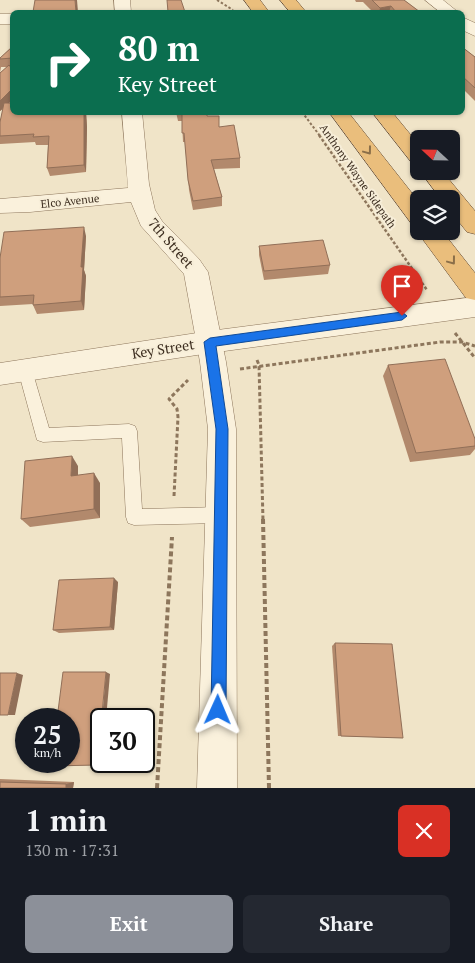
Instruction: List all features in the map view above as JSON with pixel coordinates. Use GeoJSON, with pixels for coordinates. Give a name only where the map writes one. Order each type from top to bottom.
{"type":"FeatureCollection","features":[{"type":"Feature","properties":{"kind":"highway"},"geometry":{"type":"LineString","coordinates":[[288,0],[296,10]]}},
{"type":"Feature","properties":{"kind":"highway"},"geometry":{"type":"LineString","coordinates":[[340,115],[410,206]]}},
{"type":"Feature","properties":{"kind":"highway"},"geometry":{"type":"LineString","coordinates":[[383,115],[410,147]]}},
{"type":"Feature","properties":{"kind":"highway"},"geometry":{"type":"LineString","coordinates":[[437,180],[475,226]]}},
{"type":"Feature","properties":{"kind":"highway"},"geometry":{"type":"LineString","coordinates":[[436,240],[475,291]]}},
{"type":"Feature","properties":{"kind":"street"},"geometry":{"type":"LineString","coordinates":[[433,0],[447,10]]}},
{"type":"Feature","properties":{"kind":"street","name":"7th Street"},"geometry":{"type":"LineString","coordinates":[[132,115],[140,194],[148,218],[189,260],[196,272],[210,342],[222,429],[217,788]]}},
{"type":"Feature","properties":{"kind":"street","name":"Elco Avenue"},"geometry":{"type":"LineString","coordinates":[[0,206],[30,205],[140,194]]}},
{"type":"Feature","properties":{"kind":"street","name":"Key Street"},"geometry":{"type":"LineString","coordinates":[[12,372],[210,342],[475,307]]}},
{"type":"Feature","properties":{"kind":"lane"},"geometry":{"type":"LineString","coordinates":[[12,372],[43,435],[129,431],[134,517],[221,515]]}},
{"type":"Feature","properties":{"kind":"path"},"geometry":{"type":"LineString","coordinates":[[217,0],[232,10]]}},
{"type":"Feature","properties":{"kind":"path","name":"Anthony Wayne Sidepath"},"geometry":{"type":"LineString","coordinates":[[304,115],[417,274]]}},
{"type":"Feature","properties":{"kind":"path"},"geometry":{"type":"LineString","coordinates":[[462,342],[475,358]]}},
{"type":"Feature","properties":{"kind":"path"},"geometry":{"type":"LineString","coordinates":[[259,366],[269,788]]}},
{"type":"Feature","properties":{"kind":"building"},"geometry":{"type":"Polygon","coordinates":[[[35,0],[75,0],[76,10],[33,10],[35,0]]]}},
{"type":"Feature","properties":{"kind":"building"},"geometry":{"type":"Polygon","coordinates":[[[167,0],[181,0],[184,10],[168,10],[167,0]]]}},
{"type":"Feature","properties":{"kind":"building"},"geometry":{"type":"Polygon","coordinates":[[[372,0],[404,0],[417,10],[394,10],[391,6],[380,8],[372,0]]]}},
{"type":"Feature","properties":{"kind":"building"},"geometry":{"type":"Polygon","coordinates":[[[10,49],[10,58],[0,58],[10,49]]]}},
{"type":"Feature","properties":{"kind":"building"},"geometry":{"type":"Polygon","coordinates":[[[465,49],[475,57],[475,88],[465,79],[465,49]]]}},
{"type":"Feature","properties":{"kind":"building"},"geometry":{"type":"Polygon","coordinates":[[[9,65],[10,91],[0,101],[0,73],[9,65]]]}},
{"type":"Feature","properties":{"kind":"building"},"geometry":{"type":"Polygon","coordinates":[[[4,103],[10,103],[10,115],[84,115],[84,165],[47,168],[49,136],[33,137],[34,134],[0,136],[0,122],[4,103]]]}},
{"type":"Feature","properties":{"kind":"building"},"geometry":{"type":"Polygon","coordinates":[[[182,115],[219,116],[219,127],[234,125],[240,158],[211,160],[222,197],[193,201],[188,180],[184,133],[182,133],[182,115]]]}},
{"type":"Feature","properties":{"kind":"building"},"geometry":{"type":"Polygon","coordinates":[[[84,227],[81,301],[33,305],[34,295],[0,297],[0,258],[4,232],[84,227]]]}},
{"type":"Feature","properties":{"kind":"building"},"geometry":{"type":"Polygon","coordinates":[[[323,240],[330,265],[264,271],[259,246],[323,240]]]}},
{"type":"Feature","properties":{"kind":"building"},"geometry":{"type":"Polygon","coordinates":[[[445,359],[475,439],[475,446],[416,453],[388,365],[445,359]]]}},
{"type":"Feature","properties":{"kind":"building"},"geometry":{"type":"Polygon","coordinates":[[[72,456],[71,476],[94,473],[94,509],[21,519],[25,461],[72,456]]]}},
{"type":"Feature","properties":{"kind":"building"},"geometry":{"type":"Polygon","coordinates":[[[114,578],[110,627],[53,630],[59,580],[114,578]]]}},
{"type":"Feature","properties":{"kind":"building"},"geometry":{"type":"Polygon","coordinates":[[[335,643],[392,644],[403,738],[341,736],[335,643]]]}},
{"type":"Feature","properties":{"kind":"building"},"geometry":{"type":"Polygon","coordinates":[[[63,672],[106,672],[103,708],[90,708],[90,765],[80,765],[80,708],[58,708],[63,672]]]}},
{"type":"Feature","properties":{"kind":"building"},"geometry":{"type":"Polygon","coordinates":[[[0,673],[17,673],[8,715],[0,715],[0,673]]]}},
{"type":"Feature","properties":{"kind":"building"},"geometry":{"type":"Polygon","coordinates":[[[0,782],[66,784],[66,788],[0,788],[0,782]]]}},
{"type":"Feature","properties":{"kind":"route"},"geometry":{"type":"LineString","coordinates":[[218,710],[222,429],[210,342],[402,316]]}}]}
